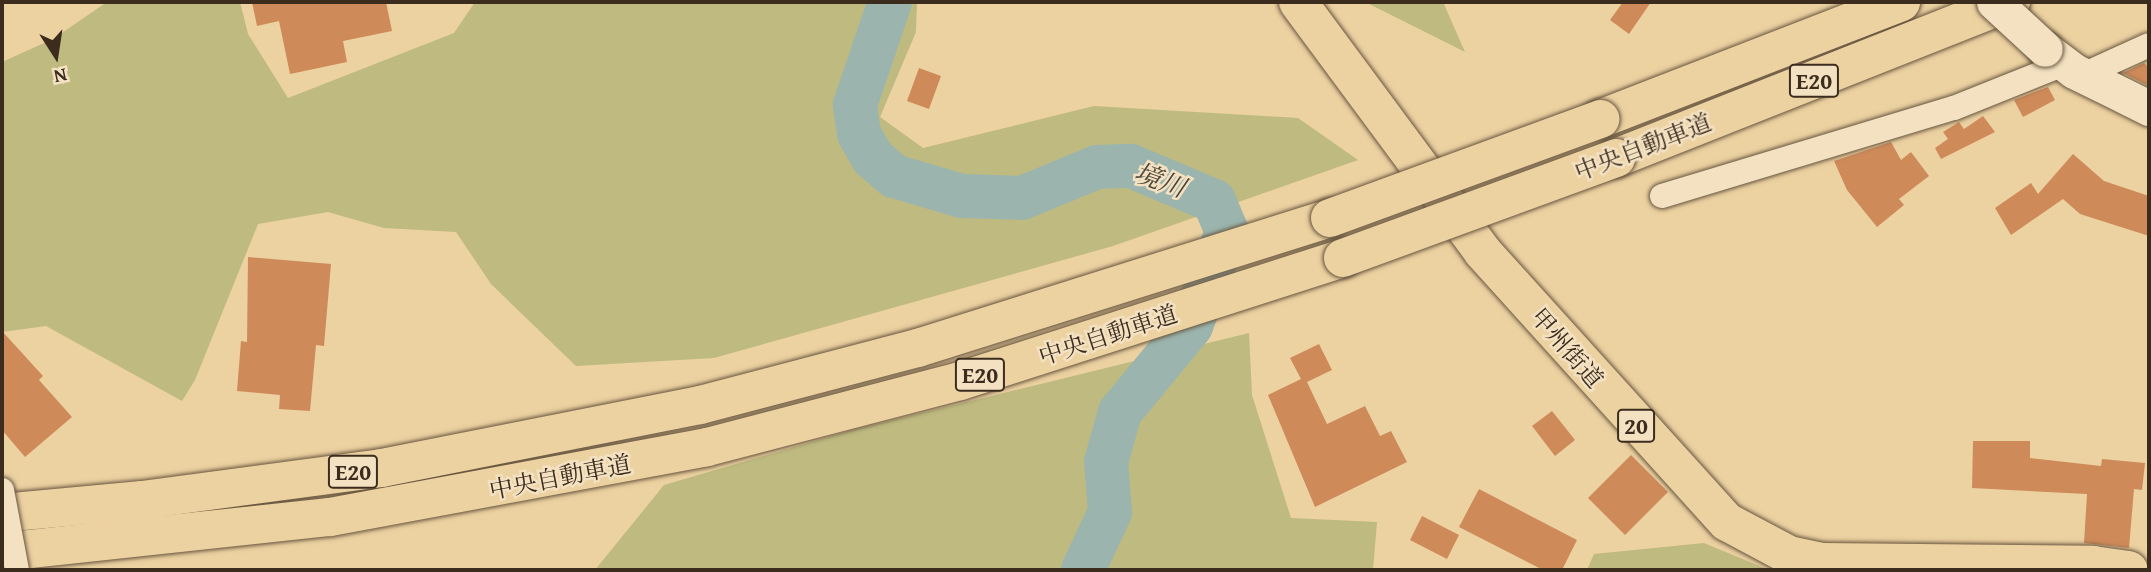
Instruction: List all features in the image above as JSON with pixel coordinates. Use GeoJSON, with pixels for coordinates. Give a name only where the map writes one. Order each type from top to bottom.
{"type":"FeatureCollection","features":[{"type":"Feature","properties":{"kind":"highway","name":"甲州街道"},"geometry":{"type":"LineString","coordinates":[[1298,2],[1482,251],[1727,522],[1789,555],[1821,562],[2093,565],[2129,570]]}},
{"type":"Feature","properties":{"kind":"highway","name":"中央自動車道"},"geometry":{"type":"LineString","coordinates":[[2,513],[142,500],[382,468],[700,405],[1083,299],[1330,218],[1600,119],[1901,2]]}},
{"type":"Feature","properties":{"kind":"highway","name":"中央自動車道"},"geometry":{"type":"LineString","coordinates":[[2,552],[330,517],[611,467],[829,418],[1085,344],[1343,258],[1616,158],[2011,2]]}},
{"type":"Feature","properties":{"kind":"main road"},"geometry":{"type":"LineString","coordinates":[[1994,2],[2064,63],[2149,108]]}},
{"type":"Feature","properties":{"kind":"street"},"geometry":{"type":"LineString","coordinates":[[1662,196],[1954,108],[2064,63],[2149,45]]}},
{"type":"Feature","properties":{"kind":"street"},"geometry":{"type":"LineString","coordinates":[[2,490],[17,570]]}},
{"type":"Feature","properties":{"kind":"shaded area"},"geometry":{"type":"Polygon","coordinates":[[[107,2],[240,2],[248,34],[288,98],[454,33],[475,2],[917,2],[916,32],[880,117],[923,148],[1094,106],[1298,118],[1358,160],[1113,246],[714,358],[576,366],[491,284],[456,232],[384,228],[328,212],[258,224],[195,380],[182,401],[46,326],[2,332],[2,62],[53,39],[107,2]]]}},
{"type":"Feature","properties":{"kind":"shaded area"},"geometry":{"type":"Polygon","coordinates":[[[1367,2],[1443,2],[1465,52],[1369,4],[1367,2]]]}},
{"type":"Feature","properties":{"kind":"shaded area"},"geometry":{"type":"Polygon","coordinates":[[[1249,333],[1252,395],[1291,518],[1377,522],[1373,570],[595,570],[664,485],[856,429],[1249,333]]]}},
{"type":"Feature","properties":{"kind":"shaded area"},"geometry":{"type":"Polygon","coordinates":[[[1704,543],[1769,570],[1587,570],[1594,554],[1704,543]]]}},
{"type":"Feature","properties":{"kind":"building"},"geometry":{"type":"Polygon","coordinates":[[[252,2],[386,2],[392,31],[343,41],[347,62],[290,74],[279,21],[257,26],[252,2]]]}},
{"type":"Feature","properties":{"kind":"building"},"geometry":{"type":"Polygon","coordinates":[[[1623,2],[1651,2],[1629,34],[1610,20],[1623,2]]]}},
{"type":"Feature","properties":{"kind":"building"},"geometry":{"type":"Polygon","coordinates":[[[2144,63],[2149,67],[2149,86],[2123,73],[2144,63]]]}},
{"type":"Feature","properties":{"kind":"building"},"geometry":{"type":"Polygon","coordinates":[[[919,68],[941,76],[929,109],[907,101],[919,68]]]}},
{"type":"Feature","properties":{"kind":"building"},"geometry":{"type":"Polygon","coordinates":[[[2048,87],[2055,100],[2023,117],[2014,100],[2048,87]]]}},
{"type":"Feature","properties":{"kind":"building"},"geometry":{"type":"Polygon","coordinates":[[[1983,116],[1995,132],[1941,159],[1935,148],[1948,139],[1943,132],[1959,122],[1964,129],[1983,116]]]}},
{"type":"Feature","properties":{"kind":"building"},"geometry":{"type":"Polygon","coordinates":[[[1891,142],[1901,160],[1911,152],[1929,176],[1899,199],[1904,205],[1877,227],[1847,190],[1834,161],[1891,142]]]}},
{"type":"Feature","properties":{"kind":"building"},"geometry":{"type":"Polygon","coordinates":[[[2073,154],[2104,181],[2149,196],[2149,236],[2080,214],[2063,199],[2011,235],[1995,208],[2031,183],[2038,194],[2073,154]]]}},
{"type":"Feature","properties":{"kind":"building"},"geometry":{"type":"Polygon","coordinates":[[[248,257],[331,264],[324,346],[316,345],[310,411],[279,409],[280,395],[237,391],[241,341],[247,342],[248,257]]]}},
{"type":"Feature","properties":{"kind":"building"},"geometry":{"type":"Polygon","coordinates":[[[2,331],[43,376],[39,380],[72,417],[25,457],[2,430],[2,331]]]}},
{"type":"Feature","properties":{"kind":"building"},"geometry":{"type":"Polygon","coordinates":[[[1319,344],[1332,370],[1307,382],[1327,424],[1365,406],[1380,436],[1391,431],[1407,462],[1315,507],[1268,395],[1301,379],[1290,358],[1319,344]]]}},
{"type":"Feature","properties":{"kind":"building"},"geometry":{"type":"Polygon","coordinates":[[[1552,411],[1575,440],[1555,456],[1532,426],[1552,411]]]}},
{"type":"Feature","properties":{"kind":"building"},"geometry":{"type":"Polygon","coordinates":[[[1973,441],[2030,441],[2030,458],[2101,466],[2102,459],[2145,463],[2142,490],[2134,489],[2129,548],[2084,543],[2087,494],[1972,488],[1973,441]]]}},
{"type":"Feature","properties":{"kind":"building"},"geometry":{"type":"Polygon","coordinates":[[[1631,455],[1668,492],[1625,535],[1588,498],[1631,455]]]}},
{"type":"Feature","properties":{"kind":"building"},"geometry":{"type":"Polygon","coordinates":[[[1479,489],[1577,540],[1562,570],[1543,570],[1459,527],[1479,489]]]}},
{"type":"Feature","properties":{"kind":"building"},"geometry":{"type":"Polygon","coordinates":[[[1422,516],[1459,535],[1447,559],[1410,540],[1422,516]]]}},
{"type":"Feature","properties":{"kind":"waterway","name":"境川"},"geometry":{"type":"LineString","coordinates":[[890,2],[855,105],[859,134],[873,158],[894,176],[962,196],[1022,198],[1097,167],[1131,166],[1214,201],[1227,232],[1191,326],[1120,412],[1106,462],[1110,512],[1083,570]]}}]}
